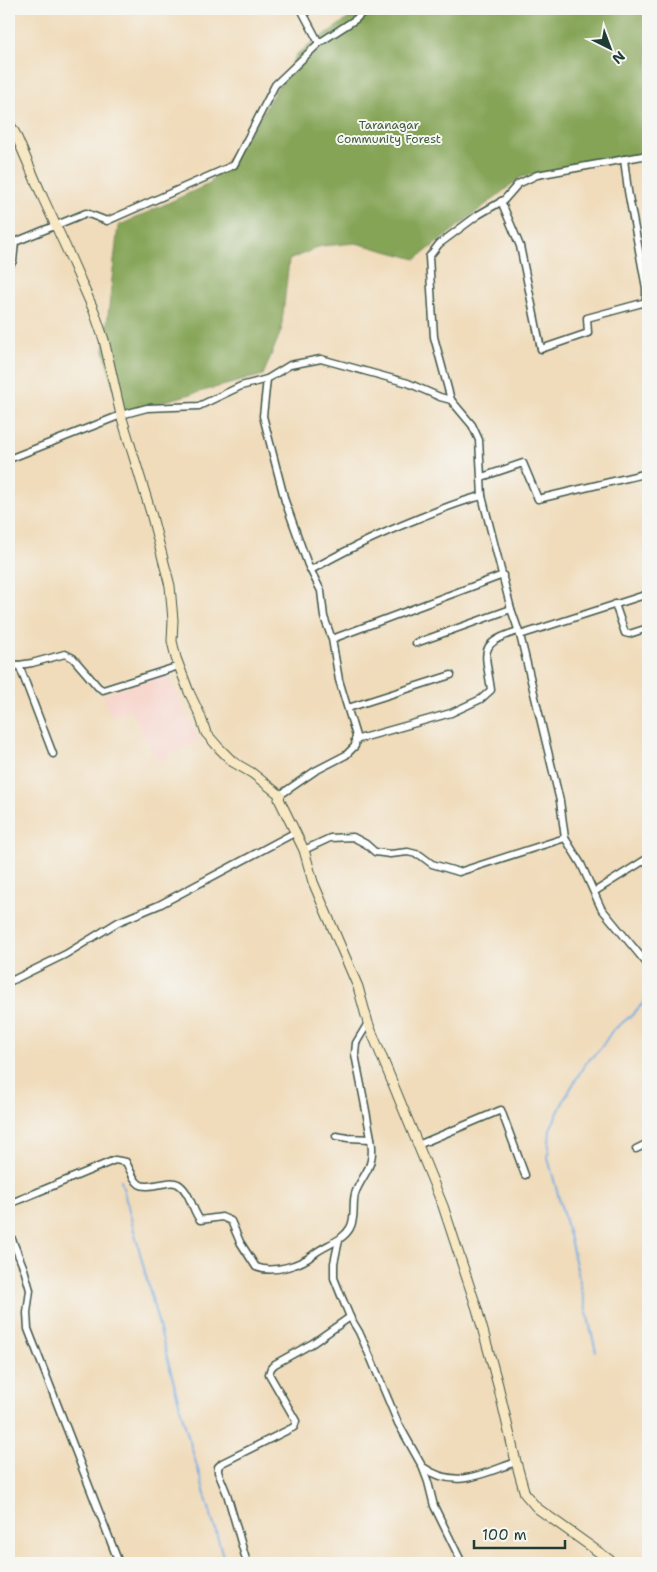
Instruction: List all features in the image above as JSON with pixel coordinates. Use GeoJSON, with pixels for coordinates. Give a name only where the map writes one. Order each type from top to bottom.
{"type":"FeatureCollection","features":[{"type":"Feature","properties":{"kind":"street"},"geometry":{"type":"LineString","coordinates":[[301,9],[319,43]]}},
{"type":"Feature","properties":{"kind":"street"},"geometry":{"type":"LineString","coordinates":[[9,266],[14,261],[12,242],[86,213],[107,221],[234,165],[276,85],[319,43],[356,19],[366,9]]}},
{"type":"Feature","properties":{"kind":"street"},"geometry":{"type":"LineString","coordinates":[[9,123],[94,311],[104,340],[121,415],[151,513],[170,586],[173,620],[172,641],[179,666],[206,733],[232,762],[252,773],[266,786],[280,795]]}},
{"type":"Feature","properties":{"kind":"street"},"geometry":{"type":"LineString","coordinates":[[648,155],[537,176],[518,184],[501,201],[478,215],[439,244],[429,257],[434,337],[451,400],[472,425],[479,440],[482,496],[519,633],[560,801],[565,838],[581,864],[601,908],[648,965]]}},
{"type":"Feature","properties":{"kind":"street"},"geometry":{"type":"LineString","coordinates":[[501,201],[520,246],[541,349],[588,333],[587,318],[646,302],[646,288],[624,159]]}},
{"type":"Feature","properties":{"kind":"street"},"geometry":{"type":"LineString","coordinates":[[9,459],[121,415],[147,408],[200,406],[242,386],[267,379],[290,364],[321,359],[408,383],[451,400]]}},
{"type":"Feature","properties":{"kind":"street"},"geometry":{"type":"LineString","coordinates":[[267,379],[263,416],[285,501],[320,591],[324,617],[332,639],[339,680],[356,736],[355,746],[346,755],[315,771],[280,795]]}},
{"type":"Feature","properties":{"kind":"street"},"geometry":{"type":"LineString","coordinates":[[482,477],[523,464],[538,499],[648,473]]}},
{"type":"Feature","properties":{"kind":"street"},"geometry":{"type":"LineString","coordinates":[[311,570],[351,547],[379,534],[462,501],[482,496]]}},
{"type":"Feature","properties":{"kind":"street"},"geometry":{"type":"LineString","coordinates":[[332,639],[503,575]]}},
{"type":"Feature","properties":{"kind":"street"},"geometry":{"type":"LineString","coordinates":[[355,740],[451,713],[480,699],[491,690],[486,652],[490,642],[504,635],[519,633],[648,594]]}},
{"type":"Feature","properties":{"kind":"street"},"geometry":{"type":"LineString","coordinates":[[615,604],[625,633],[629,634],[648,628]]}},
{"type":"Feature","properties":{"kind":"street"},"geometry":{"type":"LineString","coordinates":[[416,642],[511,609]]}},
{"type":"Feature","properties":{"kind":"street"},"geometry":{"type":"LineString","coordinates":[[9,664],[19,665],[65,654],[73,658],[98,687],[103,690],[179,666]]}},
{"type":"Feature","properties":{"kind":"street"},"geometry":{"type":"LineString","coordinates":[[19,665],[53,754]]}},
{"type":"Feature","properties":{"kind":"street"},"geometry":{"type":"LineString","coordinates":[[348,708],[451,676]]}},
{"type":"Feature","properties":{"kind":"street"},"geometry":{"type":"LineString","coordinates":[[280,795],[279,799],[304,850],[313,882],[358,986],[368,1023],[443,1206],[469,1282],[498,1385],[525,1494],[536,1508],[614,1563]]}},
{"type":"Feature","properties":{"kind":"street"},"geometry":{"type":"LineString","coordinates":[[9,982],[66,954],[118,922],[159,905],[296,832]]}},
{"type":"Feature","properties":{"kind":"street"},"geometry":{"type":"LineString","coordinates":[[304,850],[330,838],[353,838],[366,844],[375,852],[390,854],[408,852],[420,855],[432,864],[459,872],[565,838]]}},
{"type":"Feature","properties":{"kind":"street"},"geometry":{"type":"LineString","coordinates":[[594,892],[648,858]]}},
{"type":"Feature","properties":{"kind":"street"},"geometry":{"type":"LineString","coordinates":[[9,1204],[115,1160],[126,1162],[135,1181],[142,1187],[169,1182],[175,1182],[180,1185],[200,1220],[226,1217],[231,1221],[240,1242],[252,1262],[261,1269],[267,1270],[289,1266],[308,1259],[322,1247],[339,1240],[350,1229],[356,1190],[372,1159],[371,1138],[355,1054],[356,1043],[368,1023]]}},
{"type":"Feature","properties":{"kind":"street"},"geometry":{"type":"LineString","coordinates":[[418,1145],[500,1110],[525,1175]]}},
{"type":"Feature","properties":{"kind":"street"},"geometry":{"type":"LineString","coordinates":[[336,1136],[371,1138]]}},
{"type":"Feature","properties":{"kind":"street"},"geometry":{"type":"LineString","coordinates":[[636,1149],[648,1143]]}},
{"type":"Feature","properties":{"kind":"street"},"geometry":{"type":"LineString","coordinates":[[9,1232],[30,1290],[27,1313],[28,1329],[119,1563]]}},
{"type":"Feature","properties":{"kind":"street"},"geometry":{"type":"LineString","coordinates":[[339,1240],[334,1263],[334,1278],[398,1423],[422,1466],[434,1506],[462,1563]]}},
{"type":"Feature","properties":{"kind":"street"},"geometry":{"type":"LineString","coordinates":[[247,1563],[218,1467],[222,1463],[294,1427],[296,1422],[269,1371],[275,1364],[313,1343],[350,1317]]}},
{"type":"Feature","properties":{"kind":"street"},"geometry":{"type":"LineString","coordinates":[[422,1466],[441,1477],[452,1480],[464,1480],[516,1462]]}},
{"type":"Feature","properties":{"kind":"shaded area"},"geometry":{"type":"Polygon","coordinates":[[[166,672],[199,740],[158,762],[131,711],[111,716],[103,696],[145,677],[166,672]]]}},
{"type":"Feature","properties":{"kind":"green space","name":"Taranagar Community Forest"},"geometry":{"type":"Polygon","coordinates":[[[362,9],[648,9],[648,153],[521,177],[416,259],[356,243],[321,246],[289,260],[281,331],[263,375],[120,413],[104,351],[118,226],[209,184],[257,122],[297,54],[362,9]]]}},
{"type":"Feature","properties":{"kind":"waterway"},"geometry":{"type":"LineString","coordinates":[[596,1352],[570,1239],[548,1158],[550,1129],[585,1064],[600,1049],[612,1031],[632,1015],[648,998]]}},
{"type":"Feature","properties":{"kind":"waterway"},"geometry":{"type":"LineString","coordinates":[[121,1180],[184,1422],[225,1563]]}}]}
